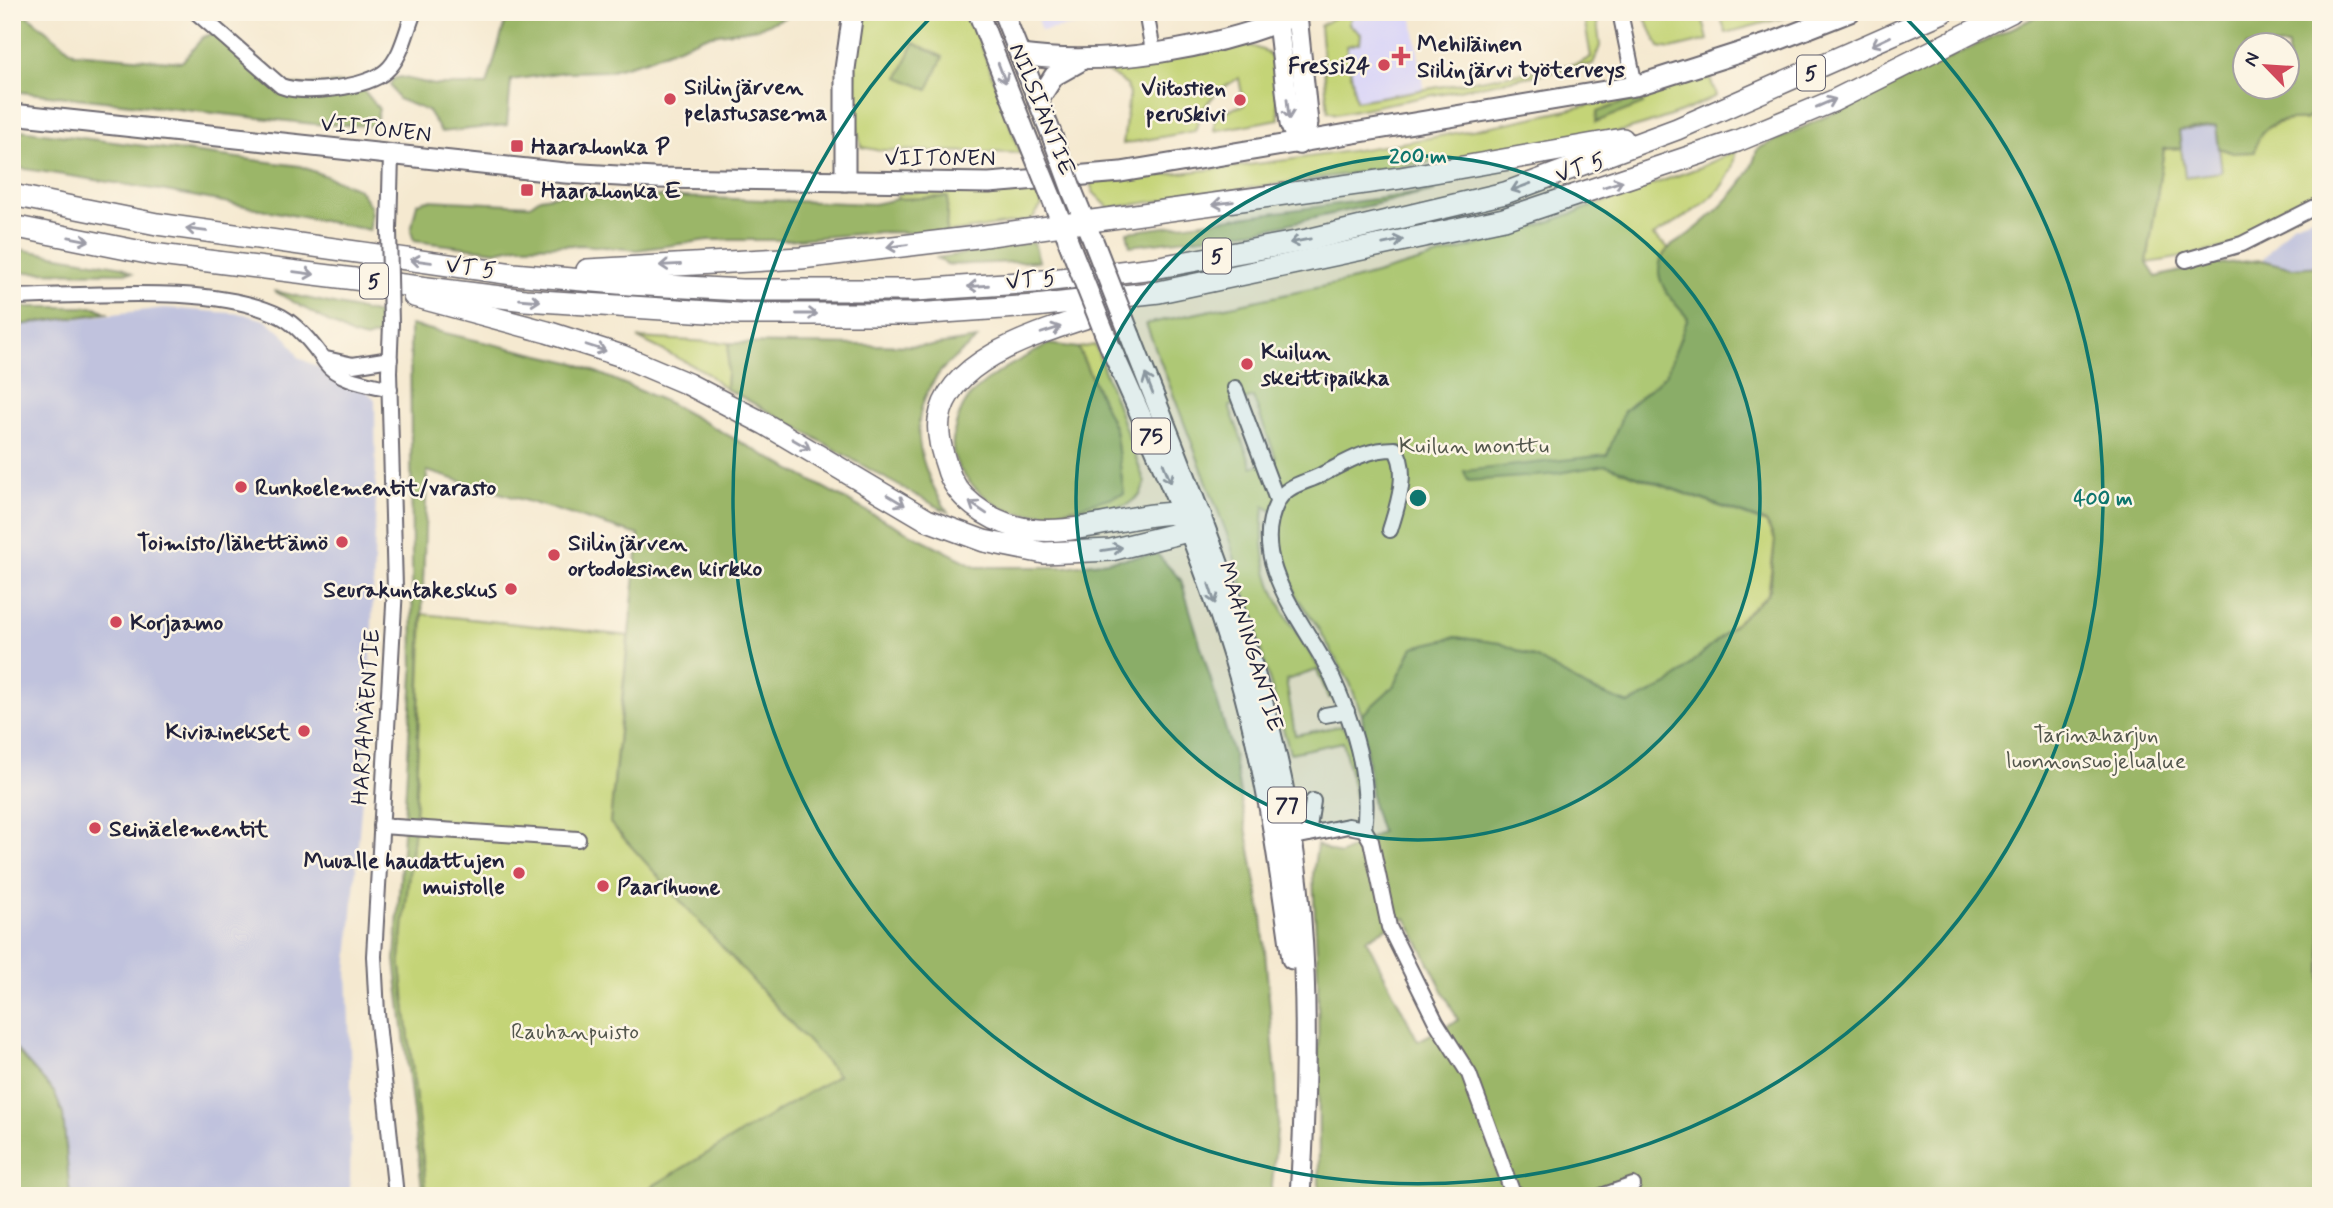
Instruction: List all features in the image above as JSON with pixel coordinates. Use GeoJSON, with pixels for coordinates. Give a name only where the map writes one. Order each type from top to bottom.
{"type":"FeatureCollection","features":[{"type":"Feature","properties":{"kind":"highway","name":"VT 5"},"geometry":{"type":"LineString","coordinates":[[12,195],[157,224],[513,274],[742,290],[916,290],[1035,282],[1154,268],[1307,240],[1505,193],[1677,129],[1943,12]]}},
{"type":"Feature","properties":{"kind":"highway","name":"VT 5"},"geometry":{"type":"LineString","coordinates":[[12,226],[152,254],[525,300],[739,314],[914,314],[1035,306],[1159,292],[1504,219],[1737,141],[1833,101],[2011,12]]}},
{"type":"Feature","properties":{"kind":"highway"},"geometry":{"type":"LineString","coordinates":[[513,274],[801,258],[1065,232],[1400,178],[1677,129]]}},
{"type":"Feature","properties":{"kind":"highway"},"geometry":{"type":"LineString","coordinates":[[366,280],[459,310],[547,332],[622,356],[688,384],[765,424],[927,520],[984,541],[1044,553],[1111,550],[1190,519]]}},
{"type":"Feature","properties":{"kind":"highway"},"geometry":{"type":"LineString","coordinates":[[1159,292],[1025,339],[976,365],[946,399],[939,421],[939,440],[948,473],[966,500],[990,516],[1017,527],[1097,527],[1190,519]]}},
{"type":"Feature","properties":{"kind":"main road"},"geometry":{"type":"LineString","coordinates":[[845,180],[845,69],[853,12]]}},
{"type":"Feature","properties":{"kind":"main road","name":"NILSIÄNTIE"},"geometry":{"type":"LineString","coordinates":[[978,12],[1065,232]]}},
{"type":"Feature","properties":{"kind":"main road","name":"NILSIÄNTIE"},"geometry":{"type":"LineString","coordinates":[[1003,12],[1088,229]]}},
{"type":"Feature","properties":{"kind":"main road","name":"VIITONEN"},"geometry":{"type":"LineString","coordinates":[[12,114],[391,156],[654,178],[989,183],[1121,173],[1635,86],[1773,42],[1850,12]]}},
{"type":"Feature","properties":{"kind":"main road"},"geometry":{"type":"LineString","coordinates":[[1020,55],[1081,61],[1208,44],[1300,14],[1308,123],[1299,144]]}},
{"type":"Feature","properties":{"kind":"main road"},"geometry":{"type":"LineString","coordinates":[[1279,23],[1290,124],[1299,144]]}},
{"type":"Feature","properties":{"kind":"main road"},"geometry":{"type":"LineString","coordinates":[[1038,101],[1055,76],[1081,61]]}},
{"type":"Feature","properties":{"kind":"main road","name":"MAANINGANTIE"},"geometry":{"type":"LineString","coordinates":[[1088,229],[1130,335],[1190,519]]}},
{"type":"Feature","properties":{"kind":"main road","name":"MAANINGANTIE"},"geometry":{"type":"LineString","coordinates":[[1065,232],[1109,344],[1190,519],[1216,550],[1263,703],[1276,755],[1292,837],[1305,963],[1306,1049],[1300,1196]]}},
{"type":"Feature","properties":{"kind":"street"},"geometry":{"type":"LineString","coordinates":[[196,12],[281,86],[298,91],[358,83],[386,71],[398,55],[414,12]]}},
{"type":"Feature","properties":{"kind":"street"},"geometry":{"type":"LineString","coordinates":[[1146,12],[1153,51]]}},
{"type":"Feature","properties":{"kind":"street"},"geometry":{"type":"LineString","coordinates":[[1620,12],[1635,86]]}},
{"type":"Feature","properties":{"kind":"street","name":"HARJAMÄENTIE"},"geometry":{"type":"LineString","coordinates":[[391,156],[390,389],[395,588],[374,956],[377,1013],[396,1196]]}},
{"type":"Feature","properties":{"kind":"street"},"geometry":{"type":"LineString","coordinates":[[2186,260],[2242,244],[2321,204]]}},
{"type":"Feature","properties":{"kind":"street"},"geometry":{"type":"LineString","coordinates":[[12,296],[177,296],[236,303],[284,318],[327,364],[341,373],[390,389]]}},
{"type":"Feature","properties":{"kind":"street"},"geometry":{"type":"LineString","coordinates":[[324,358],[353,365],[390,359]]}},
{"type":"Feature","properties":{"kind":"street"},"geometry":{"type":"LineString","coordinates":[[1235,388],[1278,500]]}},
{"type":"Feature","properties":{"kind":"street"},"geometry":{"type":"LineString","coordinates":[[1390,530],[1402,473],[1399,455],[1395,449],[1373,449],[1291,488],[1278,500],[1269,535],[1273,561],[1288,600],[1333,677],[1347,711],[1362,766],[1367,808],[1364,829],[1371,841],[1389,927],[1436,1022],[1469,1074],[1512,1191],[1521,1196]]}},
{"type":"Feature","properties":{"kind":"street"},"geometry":{"type":"LineString","coordinates":[[1325,715],[1347,711]]}},
{"type":"Feature","properties":{"kind":"street"},"geometry":{"type":"LineString","coordinates":[[1292,837],[1313,801]]}},
{"type":"Feature","properties":{"kind":"street"},"geometry":{"type":"LineString","coordinates":[[381,826],[578,839]]}},
{"type":"Feature","properties":{"kind":"street"},"geometry":{"type":"LineString","coordinates":[[1292,837],[1348,826],[1364,829]]}},
{"type":"Feature","properties":{"kind":"street"},"geometry":{"type":"LineString","coordinates":[[1601,1196],[1633,1185]]}},
{"type":"Feature","properties":{"kind":"shaded area"},"geometry":{"type":"Polygon","coordinates":[[[1035,12],[1132,12],[1132,16],[1041,31],[1035,12]]]}},
{"type":"Feature","properties":{"kind":"shaded area"},"geometry":{"type":"Polygon","coordinates":[[[1346,12],[1412,12],[1424,94],[1344,106],[1346,12]]]}},
{"type":"Feature","properties":{"kind":"shaded area"},"geometry":{"type":"Polygon","coordinates":[[[2216,126],[2223,172],[2185,177],[2179,131],[2216,126]]]}},
{"type":"Feature","properties":{"kind":"shaded area"},"geometry":{"type":"Polygon","coordinates":[[[2321,214],[2321,266],[2292,268],[2262,260],[2292,224],[2321,214]]]}},
{"type":"Feature","properties":{"kind":"shaded area"},"geometry":{"type":"Polygon","coordinates":[[[164,308],[244,314],[268,321],[288,339],[299,358],[364,388],[375,400],[376,499],[369,718],[347,971],[351,1074],[350,1196],[70,1196],[63,1114],[54,1092],[12,1045],[12,326],[164,308]]]}},
{"type":"Feature","properties":{"kind":"green space"},"geometry":{"type":"Polygon","coordinates":[[[12,12],[23,12],[74,53],[182,62],[203,37],[217,32],[281,86],[358,83],[379,109],[375,126],[314,124],[12,91],[12,12]]]}},
{"type":"Feature","properties":{"kind":"green space"},"geometry":{"type":"Polygon","coordinates":[[[508,12],[799,12],[758,28],[706,36],[646,60],[608,71],[564,72],[511,80],[507,125],[441,132],[428,111],[398,99],[390,85],[393,79],[400,77],[435,85],[487,85],[508,12]]]}},
{"type":"Feature","properties":{"kind":"green space"},"geometry":{"type":"Polygon","coordinates":[[[862,12],[969,12],[1020,153],[876,150],[861,147],[854,80],[856,45],[862,12]]]}},
{"type":"Feature","properties":{"kind":"green space"},"geometry":{"type":"Polygon","coordinates":[[[1343,12],[1353,12],[1349,24],[1361,34],[1360,43],[1346,46],[1356,101],[1580,63],[1591,57],[1583,12],[1596,12],[1600,46],[1593,64],[1336,114],[1328,111],[1320,26],[1343,12]]]}},
{"type":"Feature","properties":{"kind":"green space"},"geometry":{"type":"Polygon","coordinates":[[[1642,12],[1701,12],[1708,40],[1671,49],[1659,47],[1642,12]]]}},
{"type":"Feature","properties":{"kind":"green space"},"geometry":{"type":"Polygon","coordinates":[[[1719,12],[1784,12],[1783,18],[1726,33],[1719,12]]]}},
{"type":"Feature","properties":{"kind":"green space","name":"Tarinaharjun luonnonsuojelualue"},"geometry":{"type":"Polygon","coordinates":[[[2046,12],[2321,12],[2321,107],[2305,120],[2287,120],[2265,129],[2260,135],[2255,152],[2233,153],[2219,148],[2216,126],[2179,131],[2181,148],[2164,149],[2147,263],[2156,277],[2206,265],[2262,260],[2292,268],[2321,266],[2321,1196],[1319,1196],[1318,978],[1313,875],[1317,845],[1340,855],[1381,832],[1373,807],[1362,715],[1395,685],[1413,647],[1456,637],[1500,643],[1536,658],[1588,688],[1629,704],[1668,685],[1770,590],[1775,540],[1766,522],[1606,465],[1547,475],[1468,481],[1464,471],[1607,455],[1624,411],[1666,375],[1688,318],[1662,284],[1659,266],[1662,258],[1671,246],[1697,228],[1730,197],[1754,161],[1757,149],[2046,12]],[[1406,918],[1366,939],[1418,1041],[1458,1020],[1406,918]]]}},
{"type":"Feature","properties":{"kind":"green space"},"geometry":{"type":"Polygon","coordinates":[[[914,43],[943,57],[928,90],[899,77],[914,43]]]}},
{"type":"Feature","properties":{"kind":"green space"},"geometry":{"type":"Polygon","coordinates":[[[1248,45],[1268,52],[1274,63],[1279,119],[1214,131],[1215,119],[1222,112],[1244,105],[1239,78],[1211,99],[1195,131],[1123,144],[1129,95],[1127,85],[1100,67],[1248,45]]]}},
{"type":"Feature","properties":{"kind":"green space"},"geometry":{"type":"Polygon","coordinates":[[[1709,74],[1716,96],[1681,112],[1605,135],[1527,150],[1109,208],[1093,192],[1090,182],[1249,165],[1402,143],[1555,113],[1709,74]]]}},
{"type":"Feature","properties":{"kind":"green space"},"geometry":{"type":"Polygon","coordinates":[[[1630,100],[1640,100],[1643,104],[1596,122],[1597,112],[1630,100]]]}},
{"type":"Feature","properties":{"kind":"green space"},"geometry":{"type":"Polygon","coordinates":[[[2321,107],[2321,194],[2302,210],[2261,234],[2195,255],[2147,263],[2164,149],[2181,148],[2185,177],[2222,172],[2219,148],[2233,153],[2274,125],[2305,120],[2321,107]]]}},
{"type":"Feature","properties":{"kind":"green space"},"geometry":{"type":"Polygon","coordinates":[[[12,129],[300,166],[359,189],[371,207],[370,230],[166,191],[12,167],[12,129]]]}},
{"type":"Feature","properties":{"kind":"green space","name":"Kuilun monttu"},"geometry":{"type":"Polygon","coordinates":[[[1735,151],[1733,166],[1717,192],[1693,212],[1653,236],[1669,248],[1661,260],[1670,297],[1688,318],[1666,375],[1624,411],[1621,471],[1766,523],[1775,540],[1768,594],[1668,685],[1628,704],[1588,688],[1536,658],[1500,644],[1456,637],[1413,647],[1395,685],[1362,715],[1350,683],[1297,597],[1276,534],[1279,515],[1264,506],[1263,538],[1272,588],[1335,697],[1329,698],[1317,670],[1286,680],[1295,735],[1340,726],[1346,729],[1360,776],[1360,806],[1357,803],[1343,742],[1290,753],[1230,542],[1146,324],[1354,280],[1510,236],[1701,167],[1735,151]],[[1253,397],[1229,406],[1252,467],[1276,458],[1253,397]]]}},
{"type":"Feature","properties":{"kind":"green space"},"geometry":{"type":"Polygon","coordinates":[[[1036,187],[1042,205],[1031,220],[946,233],[947,197],[897,199],[897,193],[1036,187]]]}},
{"type":"Feature","properties":{"kind":"green space"},"geometry":{"type":"Polygon","coordinates":[[[1435,191],[1260,230],[1130,246],[1127,232],[1435,191]]]}},
{"type":"Feature","properties":{"kind":"green space"},"geometry":{"type":"Polygon","coordinates":[[[568,193],[874,204],[897,199],[948,197],[946,233],[881,232],[786,240],[708,240],[637,250],[582,245],[518,246],[496,251],[414,241],[411,231],[417,203],[428,200],[530,205],[540,198],[568,193]]]}},
{"type":"Feature","properties":{"kind":"green space"},"geometry":{"type":"Polygon","coordinates":[[[1034,242],[1039,261],[948,265],[937,258],[1034,242]]]}},
{"type":"Feature","properties":{"kind":"green space"},"geometry":{"type":"Polygon","coordinates":[[[12,248],[123,267],[132,273],[12,272],[12,248]]]}},
{"type":"Feature","properties":{"kind":"green space"},"geometry":{"type":"Polygon","coordinates":[[[274,291],[379,314],[378,335],[366,339],[352,335],[274,291]]]}},
{"type":"Feature","properties":{"kind":"green space"},"geometry":{"type":"Polygon","coordinates":[[[12,307],[96,307],[107,313],[12,326],[12,307]]]}},
{"type":"Feature","properties":{"kind":"green space"},"geometry":{"type":"Polygon","coordinates":[[[410,325],[575,363],[669,403],[872,514],[977,567],[1065,567],[1157,554],[1181,580],[1233,754],[1262,917],[1278,1119],[1271,1196],[636,1196],[838,1075],[610,823],[639,535],[427,471],[415,817],[400,959],[427,1196],[423,1196],[395,960],[413,675],[410,325]]]}},
{"type":"Feature","properties":{"kind":"green space"},"geometry":{"type":"Polygon","coordinates":[[[638,338],[729,343],[726,389],[704,371],[638,338]]]}},
{"type":"Feature","properties":{"kind":"green space"},"geometry":{"type":"Polygon","coordinates":[[[977,339],[940,372],[922,407],[919,443],[923,460],[929,478],[948,512],[726,389],[729,343],[931,346],[977,339]]]}},
{"type":"Feature","properties":{"kind":"green space"},"geometry":{"type":"Polygon","coordinates":[[[1049,344],[1078,348],[1115,429],[1124,494],[1055,512],[1014,512],[996,505],[964,475],[953,452],[954,434],[963,407],[980,386],[1049,344]]]}},
{"type":"Feature","properties":{"kind":"green space"},"geometry":{"type":"Polygon","coordinates":[[[1095,345],[1145,483],[1140,495],[1127,505],[1043,514],[1124,494],[1115,429],[1078,348],[1095,345]]]}},
{"type":"Feature","properties":{"kind":"green space","name":"Rauhanpuisto"},"geometry":{"type":"Polygon","coordinates":[[[423,614],[628,636],[610,823],[839,1075],[636,1196],[427,1196],[400,959],[415,817],[423,614]]]}},
{"type":"Feature","properties":{"kind":"green space"},"geometry":{"type":"Polygon","coordinates":[[[12,1045],[54,1092],[63,1114],[70,1196],[12,1196],[12,1045]]]}},
{"type":"Feature","properties":{"kind":"place","name":"Mehiläinen Siilinjärvi työterveys"},"geometry":{"type":"Point","coordinates":[1401,56]}},
{"type":"Feature","properties":{"kind":"place","name":"Fressi24"},"geometry":{"type":"Point","coordinates":[1384,65]}},
{"type":"Feature","properties":{"kind":"place","name":"Siilinjärven pelastusasema"},"geometry":{"type":"Point","coordinates":[670,99]}},
{"type":"Feature","properties":{"kind":"place","name":"Viitostien peruskivi"},"geometry":{"type":"Point","coordinates":[1240,100]}},
{"type":"Feature","properties":{"kind":"place","name":"Haarahonka P"},"geometry":{"type":"Point","coordinates":[517,146]}},
{"type":"Feature","properties":{"kind":"place","name":"Haarahonka E"},"geometry":{"type":"Point","coordinates":[527,190]}},
{"type":"Feature","properties":{"kind":"place","name":"Kuilun skeittipaikka"},"geometry":{"type":"Point","coordinates":[1247,364]}},
{"type":"Feature","properties":{"kind":"place","name":"Runkoelementit/varasto"},"geometry":{"type":"Point","coordinates":[241,487]}},
{"type":"Feature","properties":{"kind":"place","name":"Toimisto/lähettämö"},"geometry":{"type":"Point","coordinates":[342,542]}},
{"type":"Feature","properties":{"kind":"place","name":"Siilinjärven ortodoksinen kirkko"},"geometry":{"type":"Point","coordinates":[554,555]}},
{"type":"Feature","properties":{"kind":"place","name":"Seurakuntakeskus"},"geometry":{"type":"Point","coordinates":[511,589]}},
{"type":"Feature","properties":{"kind":"place","name":"Korjaamo"},"geometry":{"type":"Point","coordinates":[116,622]}},
{"type":"Feature","properties":{"kind":"place","name":"Kiviainekset"},"geometry":{"type":"Point","coordinates":[304,731]}},
{"type":"Feature","properties":{"kind":"place","name":"Seinäelementit"},"geometry":{"type":"Point","coordinates":[95,828]}},
{"type":"Feature","properties":{"kind":"place","name":"Muualle haudattujen muistolle"},"geometry":{"type":"Point","coordinates":[519,873]}},
{"type":"Feature","properties":{"kind":"place","name":"Paarihuone"},"geometry":{"type":"Point","coordinates":[603,886]}}]}
